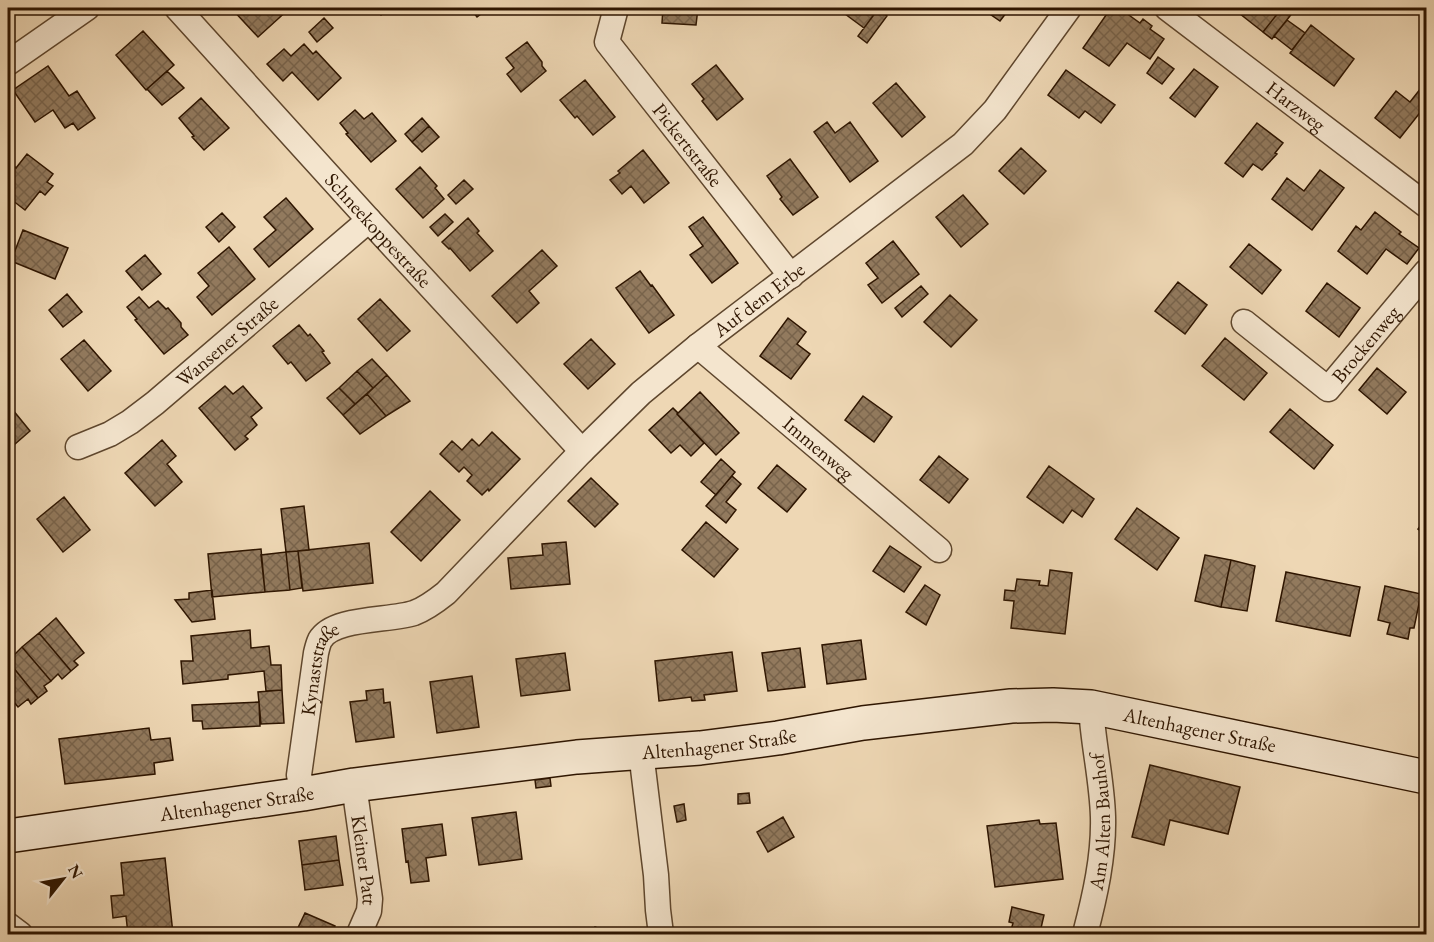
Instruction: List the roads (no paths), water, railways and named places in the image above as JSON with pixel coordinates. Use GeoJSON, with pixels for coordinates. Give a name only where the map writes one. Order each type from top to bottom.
{"type":"FeatureCollection","features":[{"type":"Feature","properties":{"kind":"main road","name":"Altenhagener Straße"},"geometry":{"type":"LineString","coordinates":[[8,836],[354,785],[577,757],[778,738],[864,723],[1011,706],[1091,707],[1426,777]]}},
{"type":"Feature","properties":{"kind":"street"},"geometry":{"type":"LineString","coordinates":[[8,63],[87,8]]}},
{"type":"Feature","properties":{"kind":"street","name":"Schneekoppestraße"},"geometry":{"type":"LineString","coordinates":[[177,8],[582,451]]}},
{"type":"Feature","properties":{"kind":"street","name":"Pickertstraße"},"geometry":{"type":"LineString","coordinates":[[616,8],[607,42],[791,276]]}},
{"type":"Feature","properties":{"kind":"street","name":"Auf dem Erbe"},"geometry":{"type":"LineString","coordinates":[[446,593],[641,393],[698,346],[963,144],[995,110],[1069,8]]}},
{"type":"Feature","properties":{"kind":"street","name":"Harzweg"},"geometry":{"type":"LineString","coordinates":[[1167,8],[1426,205]]}},
{"type":"Feature","properties":{"kind":"street","name":"Wansener Straße"},"geometry":{"type":"LineString","coordinates":[[78,447],[110,434],[155,403],[369,220]]}},
{"type":"Feature","properties":{"kind":"street","name":"Brockenweg"},"geometry":{"type":"LineString","coordinates":[[1244,322],[1328,389],[1426,272]]}},
{"type":"Feature","properties":{"kind":"street","name":"Immenweg"},"geometry":{"type":"LineString","coordinates":[[698,346],[939,550]]}},
{"type":"Feature","properties":{"kind":"street","name":"Kynaststraße"},"geometry":{"type":"LineString","coordinates":[[303,794],[299,775],[316,653],[321,639],[329,631],[343,624],[382,620],[414,613],[435,602],[446,593]]}},
{"type":"Feature","properties":{"kind":"street","name":"Am Alten Bauhof"},"geometry":{"type":"LineString","coordinates":[[1085,934],[1099,867],[1102,825],[1101,792],[1091,707]]}},
{"type":"Feature","properties":{"kind":"street"},"geometry":{"type":"LineString","coordinates":[[641,752],[661,934]]}},
{"type":"Feature","properties":{"kind":"street","name":"Kleiner Patt"},"geometry":{"type":"LineString","coordinates":[[354,785],[370,899],[369,911],[359,934]]}},
{"type":"Feature","properties":{"kind":"street"},"geometry":{"type":"LineString","coordinates":[[8,925],[20,934]]}}]}
